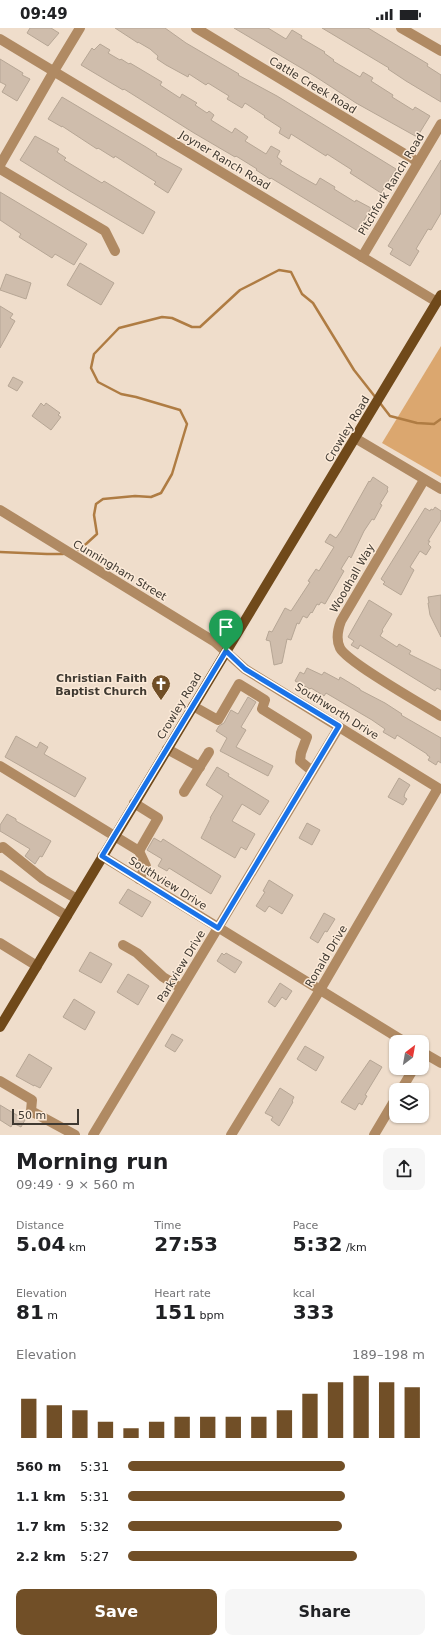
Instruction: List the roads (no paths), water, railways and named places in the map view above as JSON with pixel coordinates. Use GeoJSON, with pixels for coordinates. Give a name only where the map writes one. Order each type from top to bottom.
{"type":"FeatureCollection","features":[{"type":"Feature","properties":{"kind":"main road","name":"Crowley Road"},"geometry":{"type":"LineString","coordinates":[[0,1027],[439,298]]}},
{"type":"Feature","properties":{"kind":"street"},"geometry":{"type":"LineString","coordinates":[[0,165],[80,28]]}},
{"type":"Feature","properties":{"kind":"street","name":"Cattle Creek Road"},"geometry":{"type":"LineString","coordinates":[[196,28],[418,162]]}},
{"type":"Feature","properties":{"kind":"street"},"geometry":{"type":"LineString","coordinates":[[401,28],[441,52]]}},
{"type":"Feature","properties":{"kind":"street","name":"Joyner Ranch Road"},"geometry":{"type":"LineString","coordinates":[[0,39],[362,257],[439,298]]}},
{"type":"Feature","properties":{"kind":"street","name":"Pitchfork Ranch Road"},"geometry":{"type":"LineString","coordinates":[[362,257],[441,124]]}},
{"type":"Feature","properties":{"kind":"street"},"geometry":{"type":"LineString","coordinates":[[0,169],[105,231],[115,251]]}},
{"type":"Feature","properties":{"kind":"street"},"geometry":{"type":"LineString","coordinates":[[355,438],[441,489]]}},
{"type":"Feature","properties":{"kind":"street","name":"Woodhall Way"},"geometry":{"type":"LineString","coordinates":[[424,480],[350,602],[338,630],[339,647],[351,660],[441,716]]}},
{"type":"Feature","properties":{"kind":"street","name":"Cunningham Street"},"geometry":{"type":"LineString","coordinates":[[0,510],[215,642],[226,651]]}},
{"type":"Feature","properties":{"kind":"street","name":"Southworth Drive"},"geometry":{"type":"LineString","coordinates":[[226,651],[245,669],[438,788]]}},
{"type":"Feature","properties":{"kind":"street"},"geometry":{"type":"LineString","coordinates":[[193,706],[218,720],[239,684],[266,700],[262,709],[307,737],[301,753],[300,761],[312,771]]}},
{"type":"Feature","properties":{"kind":"street","name":"Parkview Drive"},"geometry":{"type":"LineString","coordinates":[[93,1135],[339,726]]}},
{"type":"Feature","properties":{"kind":"street"},"geometry":{"type":"LineString","coordinates":[[167,749],[200,767]]}},
{"type":"Feature","properties":{"kind":"street"},"geometry":{"type":"LineString","coordinates":[[184,792],[209,752]]}},
{"type":"Feature","properties":{"kind":"street"},"geometry":{"type":"LineString","coordinates":[[0,766],[139,851],[146,866],[139,879]]}},
{"type":"Feature","properties":{"kind":"street","name":"Ronald Drive"},"geometry":{"type":"LineString","coordinates":[[231,1135],[320,990],[438,788]]}},
{"type":"Feature","properties":{"kind":"street"},"geometry":{"type":"LineString","coordinates":[[134,803],[158,818],[139,851]]}},
{"type":"Feature","properties":{"kind":"street"},"geometry":{"type":"LineString","coordinates":[[0,848],[3,847],[43,879],[77,899]]}},
{"type":"Feature","properties":{"kind":"street","name":"Southview Drive"},"geometry":{"type":"LineString","coordinates":[[102,856],[394,1035]]}},
{"type":"Feature","properties":{"kind":"street"},"geometry":{"type":"LineString","coordinates":[[0,875],[67,916]]}},
{"type":"Feature","properties":{"kind":"street"},"geometry":{"type":"LineString","coordinates":[[0,943],[37,966]]}},
{"type":"Feature","properties":{"kind":"street"},"geometry":{"type":"LineString","coordinates":[[123,945],[137,953],[163,977],[181,988]]}},
{"type":"Feature","properties":{"kind":"street"},"geometry":{"type":"LineString","coordinates":[[429,1057],[441,1063]]}},
{"type":"Feature","properties":{"kind":"street"},"geometry":{"type":"LineString","coordinates":[[0,1081],[32,1100],[32,1111],[75,1135]]}},
{"type":"Feature","properties":{"kind":"street"},"geometry":{"type":"LineString","coordinates":[[374,1135],[389,1110]]}},
{"type":"Feature","properties":{"kind":"waterway"},"geometry":{"type":"LineString","coordinates":[[78,550],[97,534],[94,515],[96,504],[103,499],[135,496],[151,497],[161,493],[172,474],[187,424],[180,410],[121,394],[98,382],[91,368],[94,354],[119,328],[162,317],[172,318],[192,327],[200,327],[240,290],[279,270],[291,272],[302,294],[313,303],[354,370],[376,398]]}},
{"type":"Feature","properties":{"kind":"waterway"},"geometry":{"type":"LineString","coordinates":[[380,403],[390,416],[417,423],[434,424],[441,419]]}},
{"type":"Feature","properties":{"kind":"waterway"},"geometry":{"type":"LineString","coordinates":[[0,552],[63,554]]}},
{"type":"Feature","properties":{"kind":"place","name":"Christian Faith Baptist Church"},"geometry":{"type":"Point","coordinates":[161,701]}}]}
